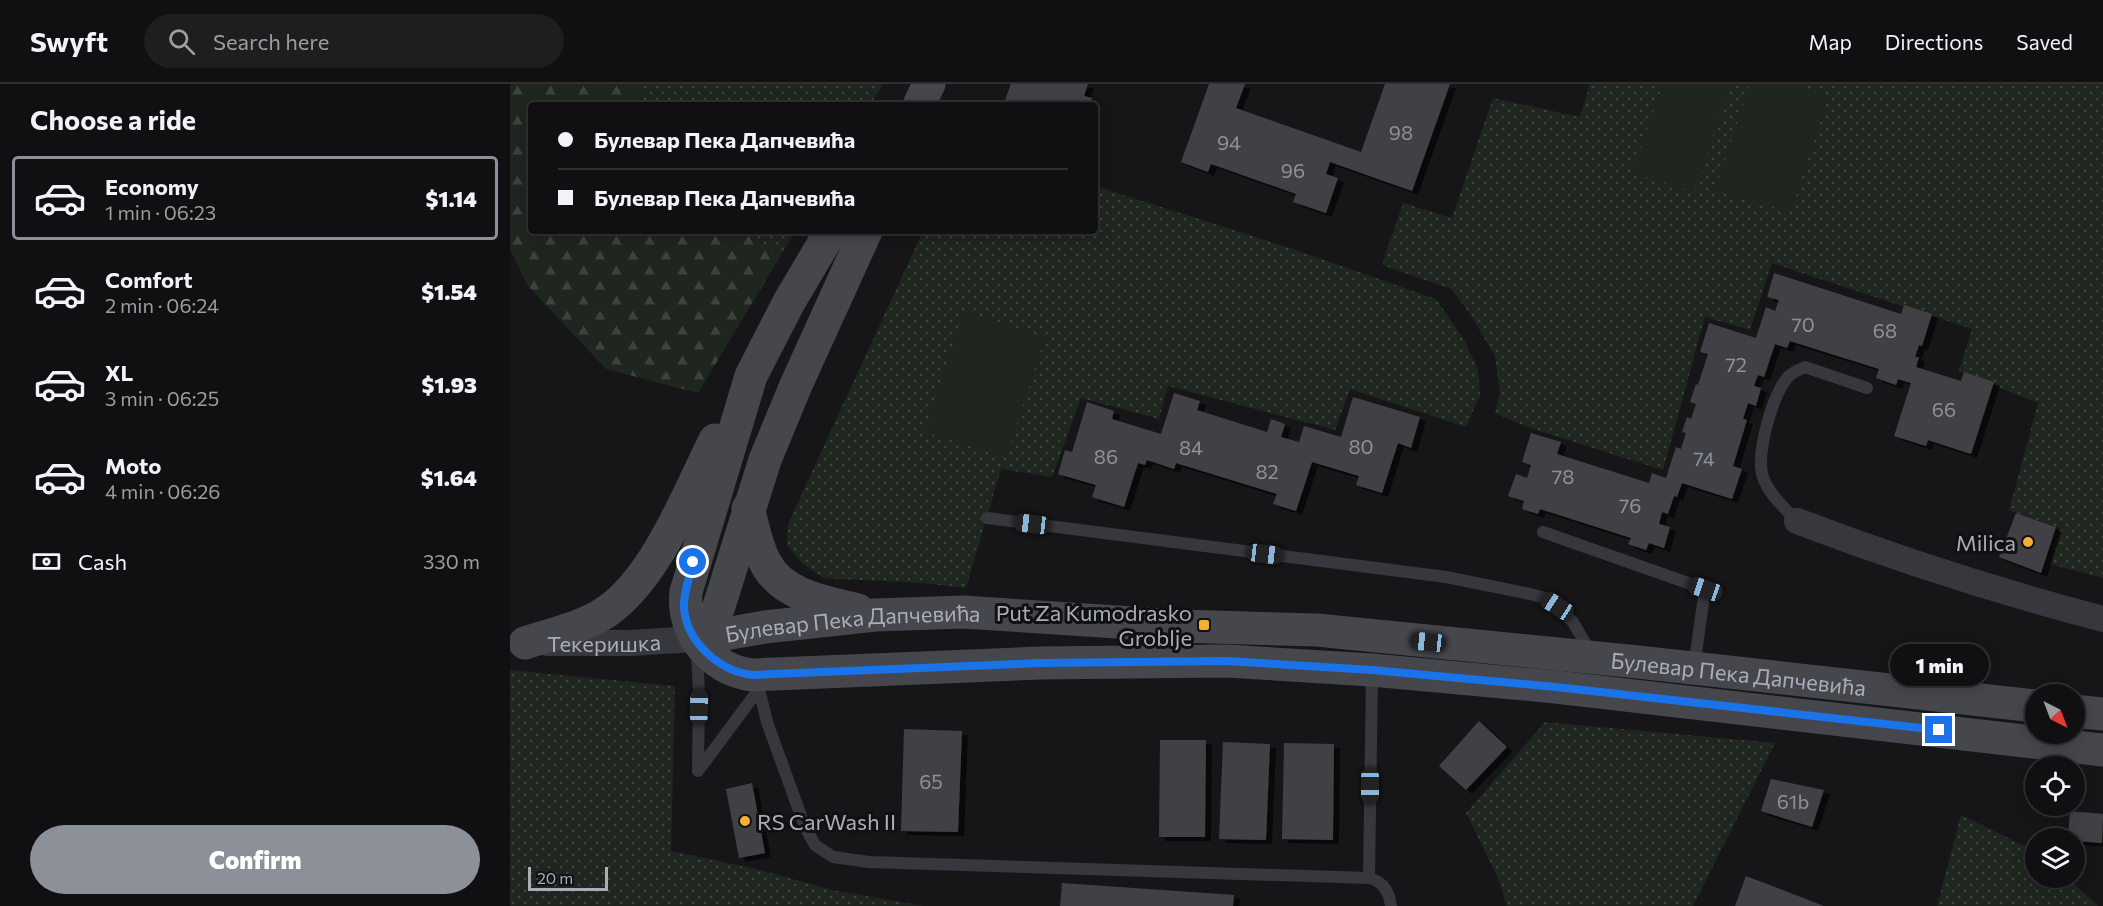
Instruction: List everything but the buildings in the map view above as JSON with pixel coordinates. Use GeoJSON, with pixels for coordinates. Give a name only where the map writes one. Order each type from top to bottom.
{"type":"FeatureCollection","features":[{"type":"Feature","properties":{"kind":"street"},"geometry":{"type":"LineString","coordinates":[[920,102],[929,84]]}},
{"type":"Feature","properties":{"kind":"street","name":"Булевар Пека Дапчевића"},"geometry":{"type":"LineString","coordinates":[[829,234],[789,302],[751,376],[693,562],[686,592],[684,606],[686,618],[696,639],[716,661],[732,671],[752,675],[765,681],[1028,664],[1226,661],[1372,670],[1623,694],[2103,750]]}},
{"type":"Feature","properties":{"kind":"street","name":"Булевар Пека Дапчевића"},"geometry":{"type":"LineString","coordinates":[[696,639],[711,622],[719,606],[765,460],[796,385],[865,234]]}},
{"type":"Feature","properties":{"kind":"street"},"geometry":{"type":"LineString","coordinates":[[517,642],[578,626],[605,613],[624,598],[664,542],[726,417],[751,376]]}},
{"type":"Feature","properties":{"kind":"street"},"geometry":{"type":"LineString","coordinates":[[748,508],[758,547],[773,575],[785,585],[820,601],[875,615]]}},
{"type":"Feature","properties":{"kind":"street"},"geometry":{"type":"LineString","coordinates":[[1797,521],[2024,598],[2103,619]]}},
{"type":"Feature","properties":{"kind":"street","name":"Булевар Пека Дапчевића"},"geometry":{"type":"LineString","coordinates":[[696,639],[765,627],[875,615],[963,612],[1179,626],[1317,630],[1694,668],[2025,705]]}},
{"type":"Feature","properties":{"kind":"street","name":"Текеришка"},"geometry":{"type":"LineString","coordinates":[[517,642],[630,643],[696,639]]}},
{"type":"Feature","properties":{"kind":"street"},"geometry":{"type":"LineString","coordinates":[[2085,712],[2103,714]]}},
{"type":"Feature","properties":{"kind":"lane"},"geometry":{"type":"LineString","coordinates":[[1797,521],[1779,503],[1762,477],[1761,454],[1765,432],[1781,385],[1790,374],[1805,368],[1867,388]]}},
{"type":"Feature","properties":{"kind":"lane","name":"Булевар Пека Дапчевића"},"geometry":{"type":"LineString","coordinates":[[987,518],[1446,577],[1530,594],[1551,602],[1573,622],[1585,643],[1584,657]]}},
{"type":"Feature","properties":{"kind":"lane"},"geometry":{"type":"LineString","coordinates":[[1543,532],[1705,589],[1694,668]]}},
{"type":"Feature","properties":{"kind":"lane"},"geometry":{"type":"LineString","coordinates":[[696,639],[699,692],[698,771],[765,681]]}},
{"type":"Feature","properties":{"kind":"lane"},"geometry":{"type":"LineString","coordinates":[[1369,878],[1372,670]]}},
{"type":"Feature","properties":{"kind":"lane"},"geometry":{"type":"LineString","coordinates":[[765,681],[767,722],[806,826],[815,845],[833,857],[869,862],[1369,878],[1389,891],[1391,906]]}},
{"type":"Feature","properties":{"kind":"green space"},"geometry":{"type":"Polygon","coordinates":[[[510,84],[644,84],[642,102],[528,102],[528,234],[749,234],[781,255],[698,393],[606,369],[528,286],[510,249],[510,84]]]}},
{"type":"Feature","properties":{"kind":"green space"},"geometry":{"type":"Polygon","coordinates":[[[644,84],[883,84],[872,102],[642,102],[644,84]]]}},
{"type":"Feature","properties":{"kind":"green space"},"geometry":{"type":"Polygon","coordinates":[[[1590,84],[2103,84],[2103,578],[2050,564],[2060,528],[2009,510],[2038,403],[1959,371],[1972,329],[1772,263],[1750,330],[1705,317],[1663,470],[1527,427],[1495,413],[1500,393],[1495,356],[1470,314],[1451,289],[1382,265],[1403,203],[1452,218],[1493,98],[1580,117],[1590,84]]]}},
{"type":"Feature","properties":{"kind":"green space"},"geometry":{"type":"Polygon","coordinates":[[[1663,84],[1731,84],[1694,193],[1632,172],[1663,84]]]}},
{"type":"Feature","properties":{"kind":"green space"},"geometry":{"type":"Polygon","coordinates":[[[1750,84],[1790,84],[1828,97],[1791,212],[1715,190],[1750,84]]]}},
{"type":"Feature","properties":{"kind":"green space"},"geometry":{"type":"Polygon","coordinates":[[[1098,187],[1290,248],[1436,299],[1463,338],[1478,369],[1480,395],[1466,427],[1350,389],[1335,430],[1168,386],[1159,419],[1081,398],[1052,477],[1001,469],[966,588],[921,583],[823,578],[803,564],[787,545],[788,524],[922,234],[1098,234],[1098,187]]]}},
{"type":"Feature","properties":{"kind":"green space"},"geometry":{"type":"Polygon","coordinates":[[[749,234],[793,234],[781,255],[749,234]]]}},
{"type":"Feature","properties":{"kind":"green space"},"geometry":{"type":"Polygon","coordinates":[[[964,311],[1045,337],[1006,458],[925,432],[964,311]]]}},
{"type":"Feature","properties":{"kind":"green space"},"geometry":{"type":"Polygon","coordinates":[[[510,670],[675,686],[671,851],[756,869],[837,891],[924,906],[510,906],[510,670]]]}},
{"type":"Feature","properties":{"kind":"green space"},"geometry":{"type":"Polygon","coordinates":[[[1545,722],[1775,743],[1693,906],[1507,906],[1498,878],[1466,813],[1545,722]]]}},
{"type":"Feature","properties":{"kind":"green space"},"geometry":{"type":"Polygon","coordinates":[[[1961,815],[2025,846],[2025,888],[2079,888],[2098,906],[1937,906],[1961,815]]]}},
{"type":"Feature","properties":{"kind":"place","name":"Milica"},"geometry":{"type":"Point","coordinates":[2028,542]}},
{"type":"Feature","properties":{"kind":"place","name":"Put Za Kumodrasko Groblje"},"geometry":{"type":"Point","coordinates":[1204,625]}},
{"type":"Feature","properties":{"kind":"place","name":"RS CarWash II"},"geometry":{"type":"Point","coordinates":[745,821]}},
{"type":"Feature","properties":{"kind":"route"},"geometry":{"type":"LineString","coordinates":[[693,562],[684,606],[691,630],[706,652],[716,661],[742,674],[1040,663],[1226,661],[1372,670],[1556,687],[1939,730]]}}]}
